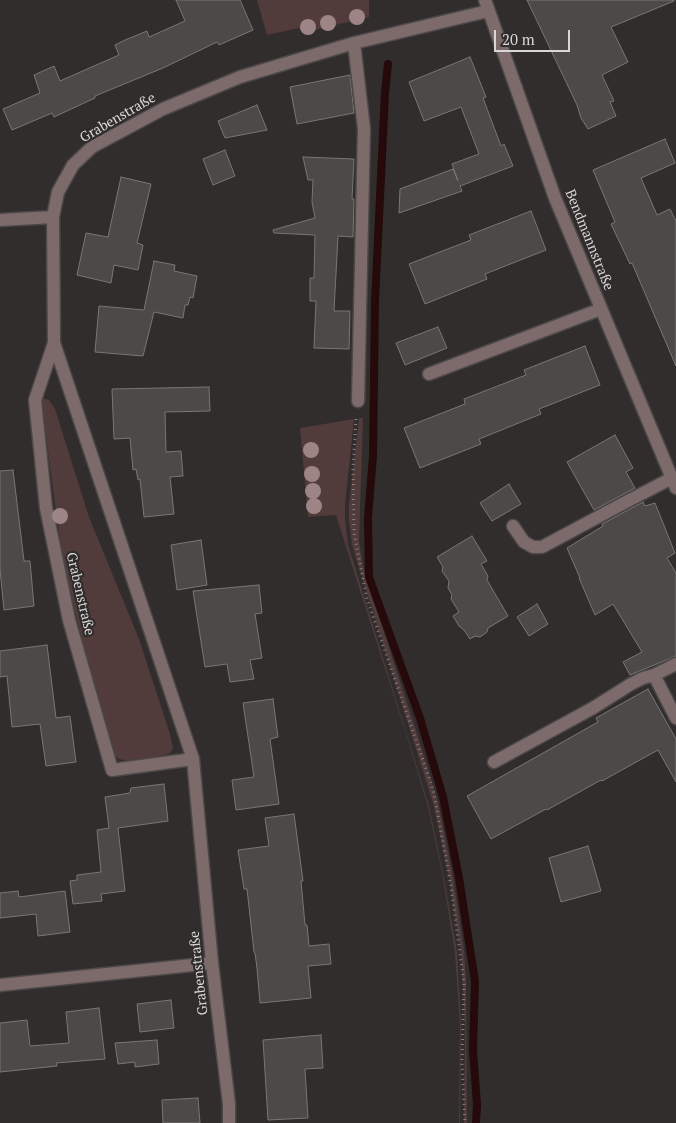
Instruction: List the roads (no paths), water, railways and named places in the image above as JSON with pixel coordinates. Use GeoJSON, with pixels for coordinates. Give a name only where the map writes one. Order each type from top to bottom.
{"type":"FeatureCollection","features":[{"type":"Feature","properties":{"kind":"street","name":"Grabenstraße"},"geometry":{"type":"LineString","coordinates":[[229,1123],[229,1104],[212,963],[193,759],[54,343],[53,217],[58,192],[73,165],[92,147],[163,109],[240,77],[487,5]]}},
{"type":"Feature","properties":{"kind":"street","name":"Bendmannstraße"},"geometry":{"type":"LineString","coordinates":[[487,5],[555,198],[674,483]]}},
{"type":"Feature","properties":{"kind":"street"},"geometry":{"type":"LineString","coordinates":[[354,43],[364,129],[358,401]]}},
{"type":"Feature","properties":{"kind":"street"},"geometry":{"type":"LineString","coordinates":[[0,220],[53,217]]}},
{"type":"Feature","properties":{"kind":"street"},"geometry":{"type":"LineString","coordinates":[[429,374],[601,308]]}},
{"type":"Feature","properties":{"kind":"street","name":"Grabenstraße"},"geometry":{"type":"LineString","coordinates":[[54,343],[35,400],[46,508],[69,620],[112,770],[193,759]]}},
{"type":"Feature","properties":{"kind":"street"},"geometry":{"type":"LineString","coordinates":[[513,526],[524,542],[533,547],[542,547],[624,502],[674,483]]}},
{"type":"Feature","properties":{"kind":"street"},"geometry":{"type":"LineString","coordinates":[[494,762],[601,703],[642,678],[654,675],[676,664]]}},
{"type":"Feature","properties":{"kind":"street"},"geometry":{"type":"LineString","coordinates":[[654,675],[676,718]]}},
{"type":"Feature","properties":{"kind":"street"},"geometry":{"type":"LineString","coordinates":[[0,985],[212,963]]}},
{"type":"Feature","properties":{"kind":"waterway"},"geometry":{"type":"LineString","coordinates":[[388,64],[375,302],[373,456],[368,518],[369,577],[420,718],[443,797],[459,878],[475,981],[473,1050],[477,1105],[476,1123]]}}]}
